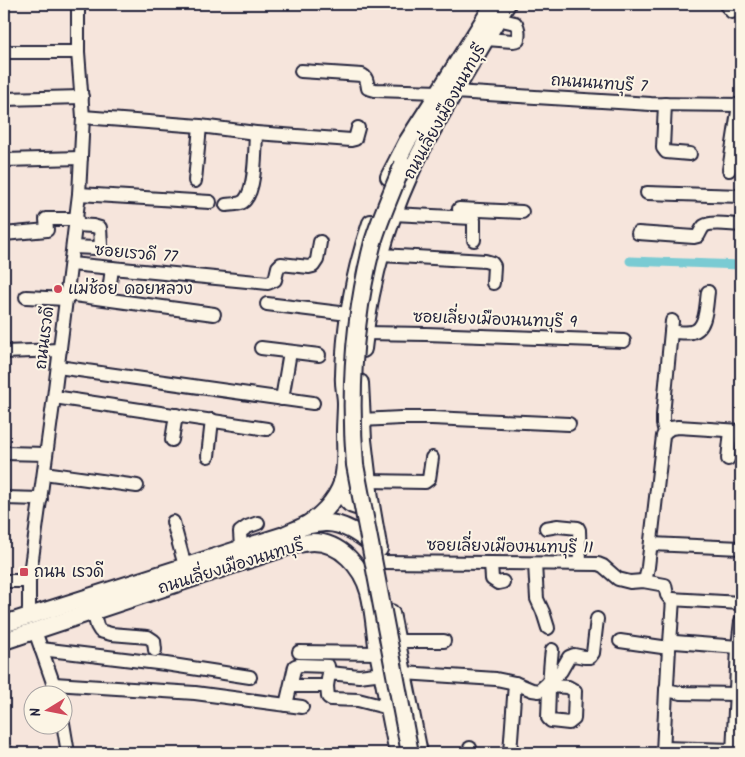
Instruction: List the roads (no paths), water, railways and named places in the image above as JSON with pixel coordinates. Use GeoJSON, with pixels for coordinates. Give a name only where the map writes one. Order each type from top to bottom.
{"type":"FeatureCollection","features":[{"type":"Feature","properties":{"kind":"main road","name":"ถนนเลี่ยงเมืองนนทบุรี"},"geometry":{"type":"LineString","coordinates":[[419,753],[380,555],[362,440],[360,382],[364,333],[375,274],[393,214],[447,92],[495,11],[507,4]]}},
{"type":"Feature","properties":{"kind":"main road","name":"ถนนเลี่ยงเมืองนนทบุรี"},"geometry":{"type":"LineString","coordinates":[[303,527],[328,506],[342,482],[345,451],[346,402],[343,379],[345,341],[338,313],[351,296],[358,266],[374,216],[390,174],[407,142],[420,122],[447,92],[486,39],[495,11]]}},
{"type":"Feature","properties":{"kind":"main road"},"geometry":{"type":"LineString","coordinates":[[410,753],[355,465],[352,385],[360,301],[374,241],[380,221],[420,122]]}},
{"type":"Feature","properties":{"kind":"main road"},"geometry":{"type":"LineString","coordinates":[[342,482],[345,500],[350,505],[356,506],[360,503],[368,482]]}},
{"type":"Feature","properties":{"kind":"main road","name":"ถนนเลี่ยงเมืองนนทบุรี"},"geometry":{"type":"LineString","coordinates":[[4,641],[32,623],[184,566],[284,535],[303,527],[327,523],[351,530],[380,555]]}},
{"type":"Feature","properties":{"kind":"main road"},"geometry":{"type":"LineString","coordinates":[[336,548],[353,545],[355,538],[351,530]]}},
{"type":"Feature","properties":{"kind":"main road","name":"ถนนเลี่ยงเมืองนนทบุรี"},"geometry":{"type":"LineString","coordinates":[[4,624],[32,623],[93,611],[301,543],[314,542],[325,544],[336,548],[353,562],[368,592],[398,753]]}},
{"type":"Feature","properties":{"kind":"street","name":"ถนนเรวดี"},"geometry":{"type":"LineString","coordinates":[[54,684],[32,623],[29,581],[77,218],[83,118],[78,52],[78,4]]}},
{"type":"Feature","properties":{"kind":"street"},"geometry":{"type":"LineString","coordinates":[[486,39],[518,40],[518,27],[515,23],[495,11]]}},
{"type":"Feature","properties":{"kind":"street"},"geometry":{"type":"LineString","coordinates":[[4,52],[78,52]]}},
{"type":"Feature","properties":{"kind":"street","name":"ถนนนนทบุรี 7"},"geometry":{"type":"LineString","coordinates":[[301,71],[362,75],[372,89],[665,104],[740,105]]}},
{"type":"Feature","properties":{"kind":"street"},"geometry":{"type":"LineString","coordinates":[[4,99],[82,97]]}},
{"type":"Feature","properties":{"kind":"street"},"geometry":{"type":"LineString","coordinates":[[665,104],[663,148],[666,152],[690,154]]}},
{"type":"Feature","properties":{"kind":"street"},"geometry":{"type":"LineString","coordinates":[[729,170],[740,105]]}},
{"type":"Feature","properties":{"kind":"street"},"geometry":{"type":"LineString","coordinates":[[83,118],[200,126],[256,133],[352,140],[355,139],[358,128]]}},
{"type":"Feature","properties":{"kind":"street"},"geometry":{"type":"LineString","coordinates":[[195,181],[200,126]]}},
{"type":"Feature","properties":{"kind":"street"},"geometry":{"type":"LineString","coordinates":[[226,205],[245,201],[249,194],[252,185],[256,133]]}},
{"type":"Feature","properties":{"kind":"street"},"geometry":{"type":"LineString","coordinates":[[4,160],[81,158]]}},
{"type":"Feature","properties":{"kind":"street"},"geometry":{"type":"LineString","coordinates":[[79,194],[210,202]]}},
{"type":"Feature","properties":{"kind":"street"},"geometry":{"type":"LineString","coordinates":[[647,194],[741,196]]}},
{"type":"Feature","properties":{"kind":"street"},"geometry":{"type":"LineString","coordinates":[[445,216],[448,210],[452,209],[522,212]]}},
{"type":"Feature","properties":{"kind":"street"},"geometry":{"type":"LineString","coordinates":[[4,234],[47,230],[46,211],[77,218],[100,228],[101,236],[98,248],[73,247]]}},
{"type":"Feature","properties":{"kind":"street"},"geometry":{"type":"LineString","coordinates":[[393,214],[472,218],[474,220],[474,240]]}},
{"type":"Feature","properties":{"kind":"street"},"geometry":{"type":"LineString","coordinates":[[638,233],[694,237],[698,236],[707,225],[741,225]]}},
{"type":"Feature","properties":{"kind":"street","name":"ซอยเรวดี 77"},"geometry":{"type":"LineString","coordinates":[[71,264],[271,282],[276,278],[278,267],[281,264],[313,266],[317,260],[320,242]]}},
{"type":"Feature","properties":{"kind":"street"},"geometry":{"type":"LineString","coordinates":[[380,255],[485,261],[492,263],[494,266],[493,283]]}},
{"type":"Feature","properties":{"kind":"street"},"geometry":{"type":"LineString","coordinates":[[108,299],[112,268]]}},
{"type":"Feature","properties":{"kind":"street"},"geometry":{"type":"LineString","coordinates":[[665,432],[663,415],[672,327],[692,332],[700,326],[704,320],[708,292]]}},
{"type":"Feature","properties":{"kind":"street"},"geometry":{"type":"LineString","coordinates":[[26,297],[67,296],[108,299],[214,314]]}},
{"type":"Feature","properties":{"kind":"street"},"geometry":{"type":"LineString","coordinates":[[267,304],[338,313]]}},
{"type":"Feature","properties":{"kind":"street","name":"ซอยเลี่ยงเมืองนนทบุรี 9"},"geometry":{"type":"LineString","coordinates":[[364,333],[624,341]]}},
{"type":"Feature","properties":{"kind":"street"},"geometry":{"type":"LineString","coordinates":[[261,348],[319,355]]}},
{"type":"Feature","properties":{"kind":"street"},"geometry":{"type":"LineString","coordinates":[[4,352],[60,350]]}},
{"type":"Feature","properties":{"kind":"street"},"geometry":{"type":"LineString","coordinates":[[282,399],[290,352]]}},
{"type":"Feature","properties":{"kind":"street"},"geometry":{"type":"LineString","coordinates":[[58,367],[313,403]]}},
{"type":"Feature","properties":{"kind":"street"},"geometry":{"type":"LineString","coordinates":[[54,397],[267,429]]}},
{"type":"Feature","properties":{"kind":"street"},"geometry":{"type":"LineString","coordinates":[[172,440],[176,415]]}},
{"type":"Feature","properties":{"kind":"street"},"geometry":{"type":"LineString","coordinates":[[361,420],[432,418],[569,424]]}},
{"type":"Feature","properties":{"kind":"street"},"geometry":{"type":"LineString","coordinates":[[208,456],[212,420]]}},
{"type":"Feature","properties":{"kind":"street"},"geometry":{"type":"LineString","coordinates":[[643,581],[648,567],[665,432],[671,428],[678,427],[736,431],[728,459]]}},
{"type":"Feature","properties":{"kind":"street"},"geometry":{"type":"LineString","coordinates":[[4,453],[46,454]]}},
{"type":"Feature","properties":{"kind":"street"},"geometry":{"type":"LineString","coordinates":[[368,482],[425,482],[428,479],[432,458]]}},
{"type":"Feature","properties":{"kind":"street"},"geometry":{"type":"LineString","coordinates":[[44,473],[137,486]]}},
{"type":"Feature","properties":{"kind":"street"},"geometry":{"type":"LineString","coordinates":[[4,498],[41,499]]}},
{"type":"Feature","properties":{"kind":"street"},"geometry":{"type":"LineString","coordinates":[[173,522],[184,566]]}},
{"type":"Feature","properties":{"kind":"street"},"geometry":{"type":"LineString","coordinates":[[241,548],[240,532],[258,522]]}},
{"type":"Feature","properties":{"kind":"street"},"geometry":{"type":"LineString","coordinates":[[546,528],[558,526],[578,528],[580,563]]}},
{"type":"Feature","properties":{"kind":"street"},"geometry":{"type":"LineString","coordinates":[[651,544],[741,548]]}},
{"type":"Feature","properties":{"kind":"street","name":"ซอยเลี่ยงเมืองนนทบุรี 11"},"geometry":{"type":"LineString","coordinates":[[380,555],[490,563],[598,564],[618,579],[665,585],[667,597],[673,599]]}},
{"type":"Feature","properties":{"kind":"street"},"geometry":{"type":"LineString","coordinates":[[490,563],[492,579],[498,583],[503,582]]}},
{"type":"Feature","properties":{"kind":"street"},"geometry":{"type":"LineString","coordinates":[[535,564],[537,599],[548,628]]}},
{"type":"Feature","properties":{"kind":"street"},"geometry":{"type":"LineString","coordinates":[[4,580],[29,581]]}},
{"type":"Feature","properties":{"kind":"street"},"geometry":{"type":"LineString","coordinates":[[741,603],[673,599],[663,751],[733,752],[741,621]]}},
{"type":"Feature","properties":{"kind":"street"},"geometry":{"type":"LineString","coordinates":[[93,611],[100,631],[111,634],[148,637],[154,641],[154,650]]}},
{"type":"Feature","properties":{"kind":"street"},"geometry":{"type":"LineString","coordinates":[[403,673],[496,679],[539,691],[550,684],[561,672],[569,657],[574,655],[590,657],[593,652],[597,619]]}},
{"type":"Feature","properties":{"kind":"street"},"geometry":{"type":"LineString","coordinates":[[397,640],[444,641]]}},
{"type":"Feature","properties":{"kind":"street"},"geometry":{"type":"LineString","coordinates":[[620,641],[670,646],[675,642],[738,647]]}},
{"type":"Feature","properties":{"kind":"street"},"geometry":{"type":"LineString","coordinates":[[41,649],[166,664],[250,677]]}},
{"type":"Feature","properties":{"kind":"street"},"geometry":{"type":"LineString","coordinates":[[550,684],[549,673],[552,650]]}},
{"type":"Feature","properties":{"kind":"street"},"geometry":{"type":"LineString","coordinates":[[299,652],[379,653]]}},
{"type":"Feature","properties":{"kind":"street"},"geometry":{"type":"LineString","coordinates":[[286,705],[295,666],[328,666],[328,696],[331,699],[358,700],[389,708]]}},
{"type":"Feature","properties":{"kind":"street"},"geometry":{"type":"LineString","coordinates":[[291,686],[383,673]]}},
{"type":"Feature","properties":{"kind":"street"},"geometry":{"type":"LineString","coordinates":[[358,700],[359,676]]}},
{"type":"Feature","properties":{"kind":"street"},"geometry":{"type":"LineString","coordinates":[[510,753],[515,683]]}},
{"type":"Feature","properties":{"kind":"street"},"geometry":{"type":"LineString","coordinates":[[72,689],[195,693],[302,707]]}},
{"type":"Feature","properties":{"kind":"street"},"geometry":{"type":"LineString","coordinates":[[666,690],[682,693],[736,694]]}},
{"type":"Feature","properties":{"kind":"street"},"geometry":{"type":"LineString","coordinates":[[65,734],[68,753]]}},
{"type":"Feature","properties":{"kind":"street"},"geometry":{"type":"LineString","coordinates":[[4,750],[8,753]]}},
{"type":"Feature","properties":{"kind":"waterway"},"geometry":{"type":"LineString","coordinates":[[630,261],[741,265]]}},
{"type":"Feature","properties":{"kind":"place","name":"แม่ช้อย ดอยหลวง"},"geometry":{"type":"Point","coordinates":[58,289]}},
{"type":"Feature","properties":{"kind":"place","name":"ถนน เรวดี"},"geometry":{"type":"Point","coordinates":[24,572]}}]}
